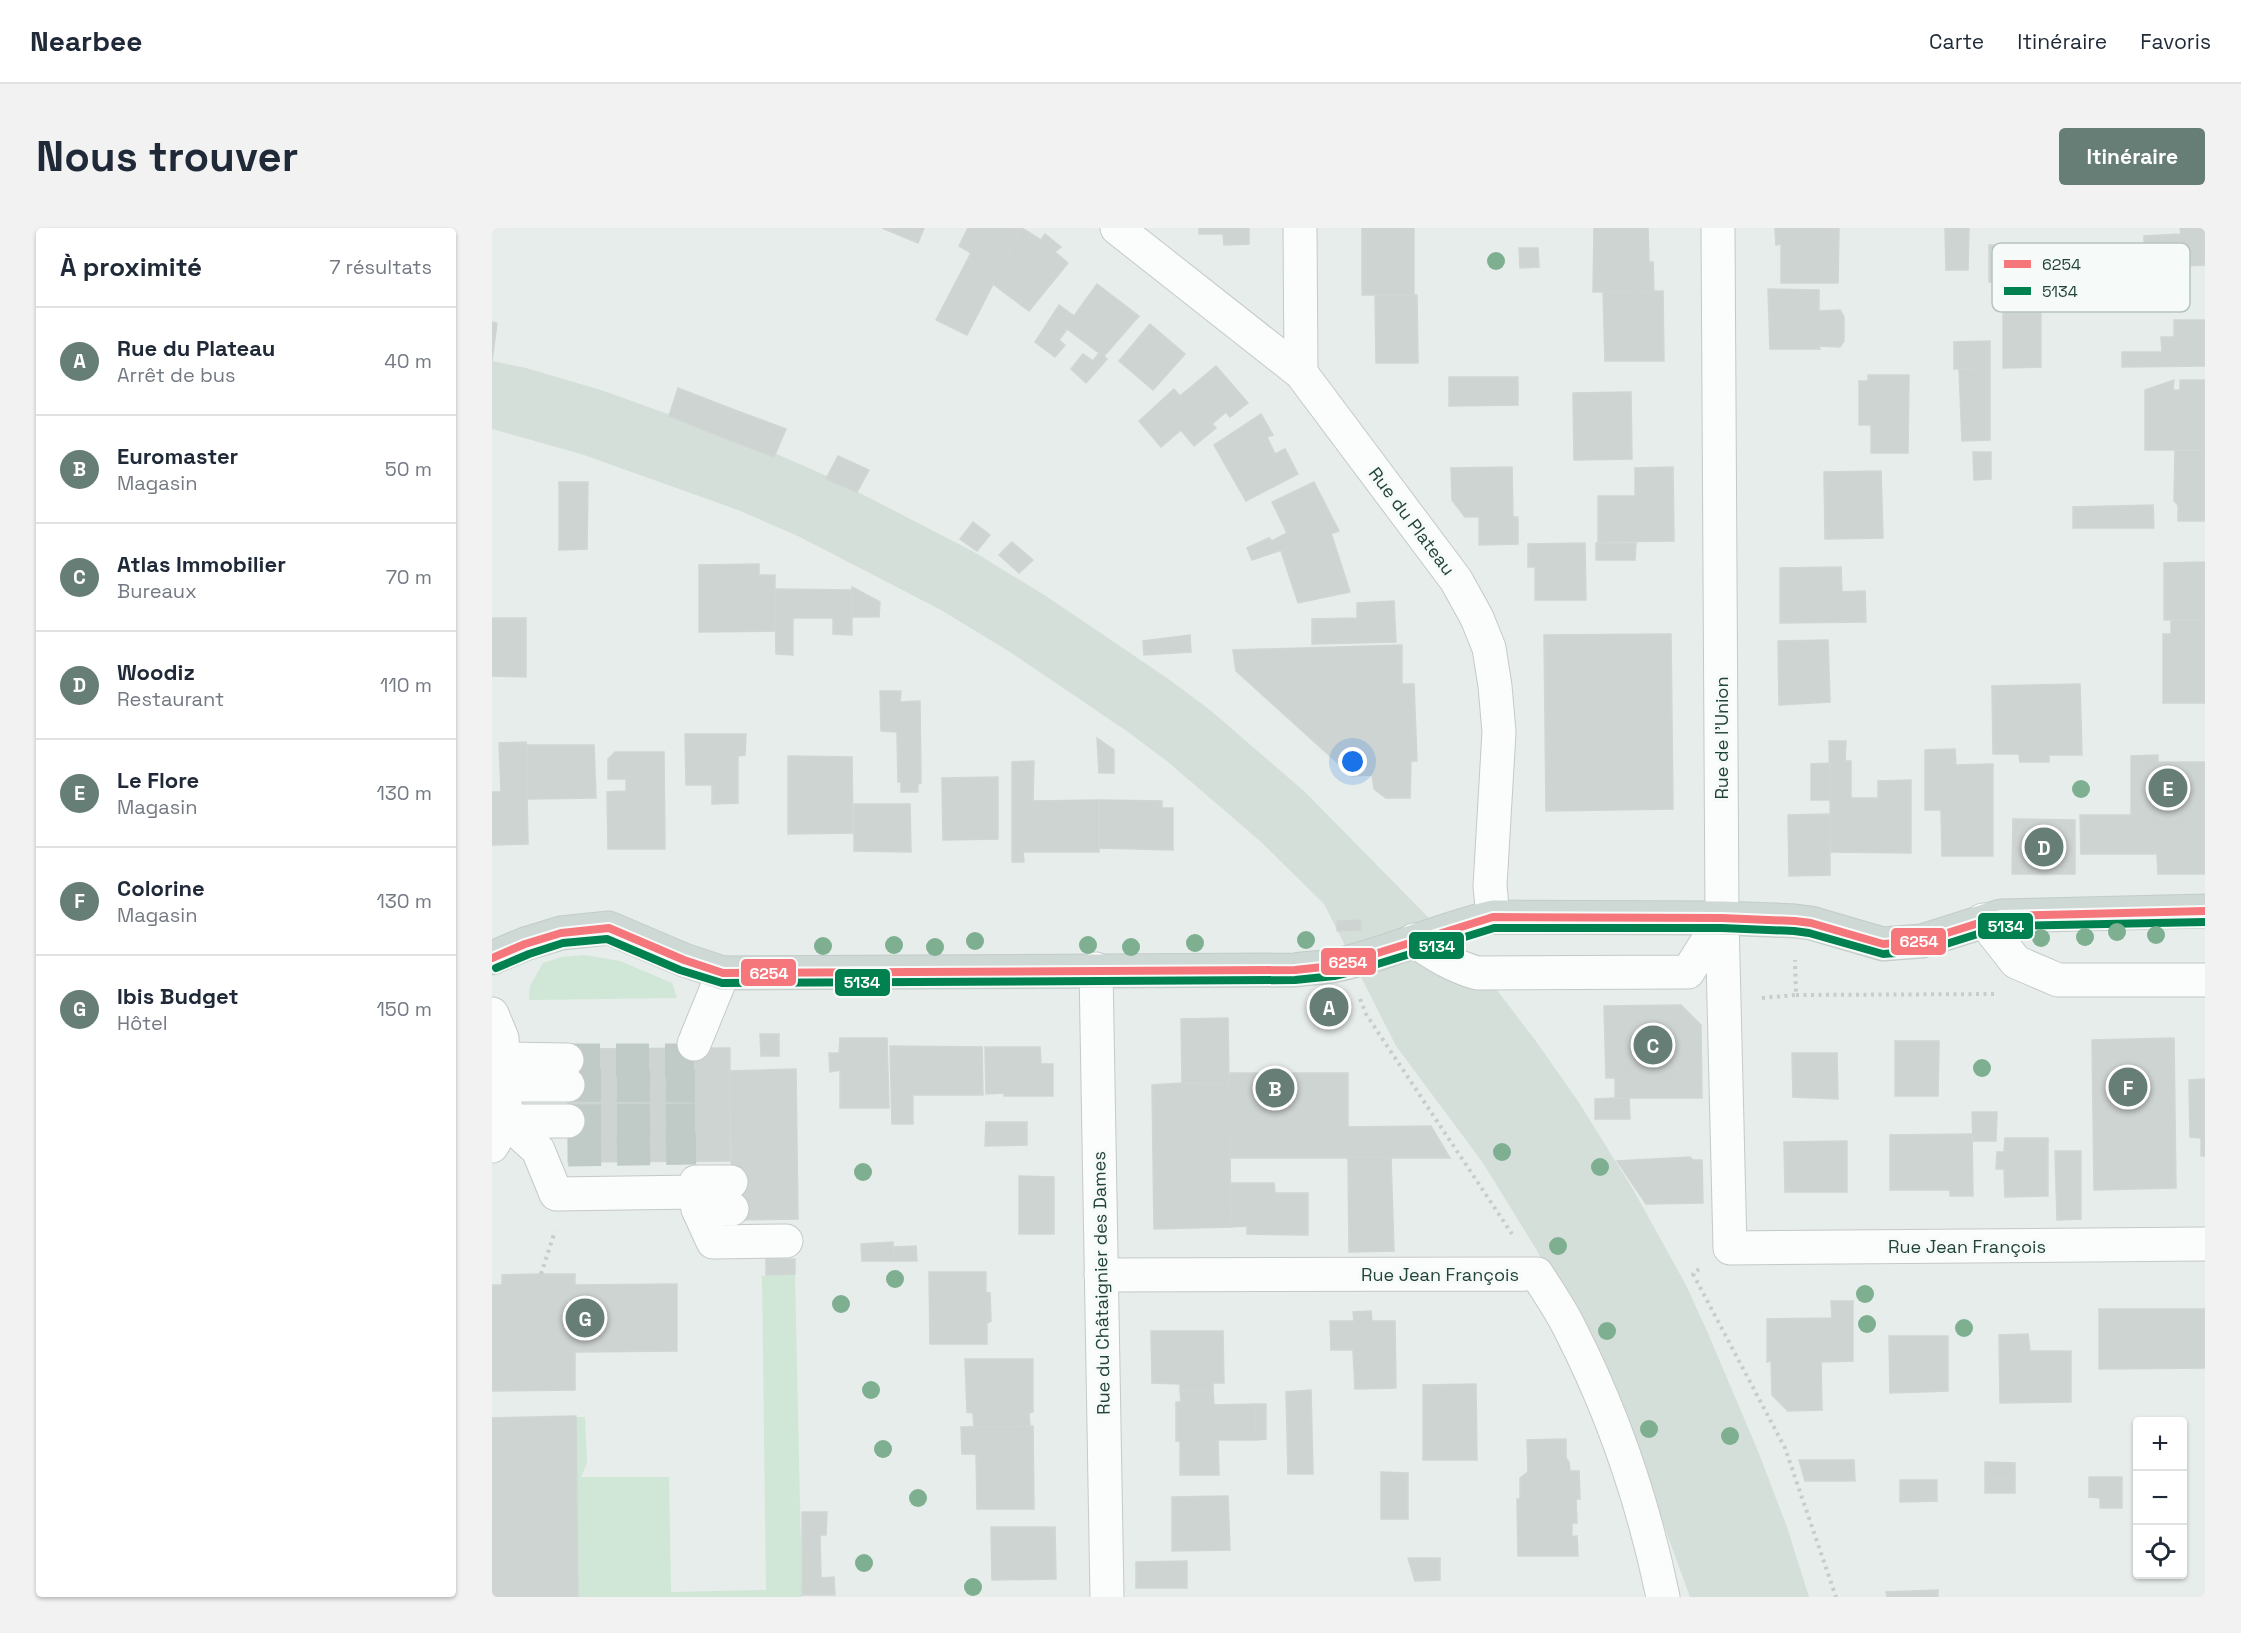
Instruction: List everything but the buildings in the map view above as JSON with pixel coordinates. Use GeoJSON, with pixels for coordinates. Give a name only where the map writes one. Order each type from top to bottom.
{"type":"FeatureCollection","features":[{"type":"Feature","properties":{"kind":"main road"},"geometry":{"type":"LineString","coordinates":[[492,958],[525,944],[561,933],[609,928],[684,960],[723,973],[1096,969],[1295,970],[1332,966],[1493,917],[1722,918],[1811,923],[1882,945],[1922,941],[2001,916],[2205,911]]}},
{"type":"Feature","properties":{"kind":"street","name":"Rue du Plateau"},"geometry":{"type":"LineString","coordinates":[[1117,228],[1301,373],[1456,580],[1477,618],[1489,648],[1499,732],[1490,886],[1493,917]]}},
{"type":"Feature","properties":{"kind":"street"},"geometry":{"type":"LineString","coordinates":[[1300,228],[1301,373]]}},
{"type":"Feature","properties":{"kind":"street","name":"Rue de l'Union"},"geometry":{"type":"LineString","coordinates":[[1718,228],[1722,918],[1730,1248]]}},
{"type":"Feature","properties":{"kind":"street"},"geometry":{"type":"LineString","coordinates":[[1428,935],[1442,960],[1477,973],[1688,972],[1722,918]]}},
{"type":"Feature","properties":{"kind":"street"},"geometry":{"type":"LineString","coordinates":[[1983,920],[2016,962],[2058,980],[2205,980]]}},
{"type":"Feature","properties":{"kind":"street","name":"Rue du Châtaignier des Dames"},"geometry":{"type":"LineString","coordinates":[[1096,969],[1107,1597]]}},
{"type":"Feature","properties":{"kind":"street"},"geometry":{"type":"LineString","coordinates":[[694,1044],[723,973]]}},
{"type":"Feature","properties":{"kind":"street"},"geometry":{"type":"LineString","coordinates":[[492,1015],[502,1038],[504,1072],[499,1133],[558,1140],[556,1194],[697,1186],[731,1195]]}},
{"type":"Feature","properties":{"kind":"street"},"geometry":{"type":"LineString","coordinates":[[504,1072],[567,1072]]}},
{"type":"Feature","properties":{"kind":"street"},"geometry":{"type":"LineString","coordinates":[[697,1186],[713,1242],[786,1241]]}},
{"type":"Feature","properties":{"kind":"street","name":"Rue Jean François"},"geometry":{"type":"LineString","coordinates":[[1730,1248],[2205,1244]]}},
{"type":"Feature","properties":{"kind":"street","name":"Rue Jean François"},"geometry":{"type":"LineString","coordinates":[[1101,1275],[1537,1274],[1570,1328],[1622,1450],[1655,1560],[1662,1597]]}},
{"type":"Feature","properties":{"kind":"path"},"geometry":{"type":"LineString","coordinates":[[1794,950],[1796,995]]}},
{"type":"Feature","properties":{"kind":"path"},"geometry":{"type":"LineString","coordinates":[[1343,963],[1366,1014],[1453,1143],[1537,1274]]}},
{"type":"Feature","properties":{"kind":"path"},"geometry":{"type":"LineString","coordinates":[[1761,998],[1796,995],[2004,994]]}},
{"type":"Feature","properties":{"kind":"path"},"geometry":{"type":"LineString","coordinates":[[1730,1248],[1693,1274],[1785,1448],[1836,1597]]}},
{"type":"Feature","properties":{"kind":"shaded area"},"geometry":{"type":"Polygon","coordinates":[[[492,361],[526,368],[601,390],[763,448],[827,476],[974,552],[1046,596],[1167,678],[1210,710],[1305,792],[1487,977],[1578,1101],[1634,1191],[1686,1285],[1758,1451],[1787,1527],[1809,1597],[1690,1597],[1652,1493],[1583,1337],[1536,1249],[1483,1163],[1396,1046],[1324,904],[1260,841],[1168,762],[1128,732],[1010,652],[941,610],[798,536],[738,510],[581,454],[492,429],[492,361]]]}},
{"type":"Feature","properties":{"kind":"green space"},"geometry":{"type":"Polygon","coordinates":[[[584,955],[620,961],[672,983],[677,998],[529,1000],[530,986],[543,963],[562,957],[584,955]]]}},
{"type":"Feature","properties":{"kind":"green space"},"geometry":{"type":"Polygon","coordinates":[[[795,1274],[802,1597],[492,1597],[492,1418],[585,1417],[587,1463],[581,1477],[669,1477],[671,1592],[766,1590],[762,1276],[795,1274]]]}},
{"type":"Feature","properties":{"kind":"tunnel"},"geometry":{"type":"LineString","coordinates":[[567,1060],[694,1060]]}},
{"type":"Feature","properties":{"kind":"tunnel"},"geometry":{"type":"LineString","coordinates":[[568,1085],[695,1086]]}},
{"type":"Feature","properties":{"kind":"tunnel"},"geometry":{"type":"LineString","coordinates":[[568,1121],[695,1120]]}},
{"type":"Feature","properties":{"kind":"tunnel"},"geometry":{"type":"LineString","coordinates":[[568,1150],[696,1148]]}},
{"type":"Feature","properties":{"kind":"transit line","name":"6254"},"geometry":{"type":"LineString","coordinates":[[492,958],[525,944],[561,933],[609,928],[684,960],[723,973],[1295,970],[1332,966],[1352,961],[1493,917],[1722,918],[1795,921],[1811,923],[1883,944],[1922,941],[2001,916],[2205,911]]}},
{"type":"Feature","properties":{"kind":"transit line","name":"5134"},"geometry":{"type":"LineString","coordinates":[[496,968],[563,943],[607,939],[680,970],[722,983],[1295,980],[1334,976],[1355,971],[1494,928],[1722,928],[1794,931],[1809,933],[1883,954],[1924,951],[2003,926],[2205,922]]}},
{"type":"Feature","properties":{"kind":"place","name":"Le Flore"},"geometry":{"type":"Point","coordinates":[2168,788]}},
{"type":"Feature","properties":{"kind":"place","name":"Woodiz"},"geometry":{"type":"Point","coordinates":[2044,847]}},
{"type":"Feature","properties":{"kind":"place","name":"Rue du Plateau"},"geometry":{"type":"Point","coordinates":[1329,1007]}},
{"type":"Feature","properties":{"kind":"place","name":"Atlas Immobilier"},"geometry":{"type":"Point","coordinates":[1653,1045]}},
{"type":"Feature","properties":{"kind":"place","name":"Colorine"},"geometry":{"type":"Point","coordinates":[2128,1087]}},
{"type":"Feature","properties":{"kind":"place","name":"Euromaster"},"geometry":{"type":"Point","coordinates":[1275,1088]}},
{"type":"Feature","properties":{"kind":"place","name":"Ibis Budget"},"geometry":{"type":"Point","coordinates":[585,1318]}}]}
